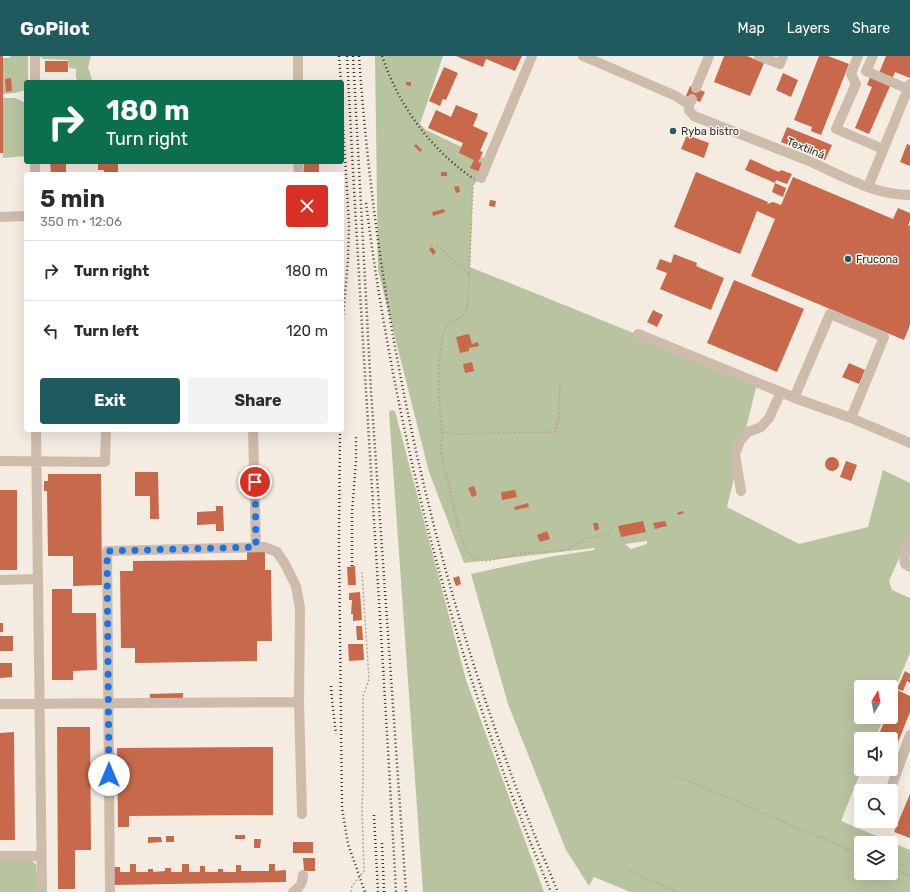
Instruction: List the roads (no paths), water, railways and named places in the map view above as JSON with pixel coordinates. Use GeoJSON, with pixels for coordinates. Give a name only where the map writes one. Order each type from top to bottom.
{"type":"FeatureCollection","features":[{"type":"Feature","properties":{"kind":"street"},"geometry":{"type":"LineString","coordinates":[[35,56],[35,80]]}},
{"type":"Feature","properties":{"kind":"street"},"geometry":{"type":"LineString","coordinates":[[298,56],[298,80]]}},
{"type":"Feature","properties":{"kind":"street"},"geometry":{"type":"LineString","coordinates":[[481,178],[532,56]]}},
{"type":"Feature","properties":{"kind":"street","name":"Textilná"},"geometry":{"type":"LineString","coordinates":[[583,56],[690,102],[689,110],[694,116],[809,161],[877,191],[910,195]]}},
{"type":"Feature","properties":{"kind":"street"},"geometry":{"type":"LineString","coordinates":[[696,88],[709,56]]}},
{"type":"Feature","properties":{"kind":"street"},"geometry":{"type":"LineString","coordinates":[[759,56],[780,64],[783,56]]}},
{"type":"Feature","properties":{"kind":"street"},"geometry":{"type":"LineString","coordinates":[[858,56],[851,74],[856,84],[836,129],[883,149]]}},
{"type":"Feature","properties":{"kind":"street"},"geometry":{"type":"LineString","coordinates":[[868,187],[909,87],[866,71],[873,56]]}},
{"type":"Feature","properties":{"kind":"street"},"geometry":{"type":"LineString","coordinates":[[0,217],[24,216]]}},
{"type":"Feature","properties":{"kind":"street"},"geometry":{"type":"LineString","coordinates":[[794,398],[830,314],[884,337],[851,418]]}},
{"type":"Feature","properties":{"kind":"street"},"geometry":{"type":"LineString","coordinates":[[638,334],[794,398],[851,418],[910,443]]}},
{"type":"Feature","properties":{"kind":"street"},"geometry":{"type":"LineString","coordinates":[[741,491],[735,454],[740,441],[748,432],[761,427],[769,418],[781,392]]}},
{"type":"Feature","properties":{"kind":"street"},"geometry":{"type":"LineString","coordinates":[[36,432],[42,892]]}},
{"type":"Feature","properties":{"kind":"street"},"geometry":{"type":"LineString","coordinates":[[0,461],[105,462],[106,432]]}},
{"type":"Feature","properties":{"kind":"street"},"geometry":{"type":"LineString","coordinates":[[253,432],[256,547]]}},
{"type":"Feature","properties":{"kind":"street"},"geometry":{"type":"LineString","coordinates":[[910,538],[906,549],[904,564],[910,567]]}},
{"type":"Feature","properties":{"kind":"street"},"geometry":{"type":"LineString","coordinates":[[110,892],[107,551],[264,547],[277,552],[296,586],[300,608],[302,814]]}},
{"type":"Feature","properties":{"kind":"street"},"geometry":{"type":"LineString","coordinates":[[0,580],[38,579]]}},
{"type":"Feature","properties":{"kind":"street"},"geometry":{"type":"LineString","coordinates":[[0,704],[300,702]]}},
{"type":"Feature","properties":{"kind":"street"},"geometry":{"type":"LineString","coordinates":[[892,784],[910,735]]}},
{"type":"Feature","properties":{"kind":"street"},"geometry":{"type":"LineString","coordinates":[[0,856],[42,856]]}},
{"type":"Feature","properties":{"kind":"street"},"geometry":{"type":"LineString","coordinates":[[293,892],[299,888],[303,880],[303,875]]}},
{"type":"Feature","properties":{"kind":"railway"},"geometry":{"type":"LineString","coordinates":[[339,56],[341,80]]}},
{"type":"Feature","properties":{"kind":"railway"},"geometry":{"type":"LineString","coordinates":[[347,56],[358,265],[396,892]]}},
{"type":"Feature","properties":{"kind":"railway"},"geometry":{"type":"LineString","coordinates":[[353,56],[371,391],[406,892]]}},
{"type":"Feature","properties":{"kind":"railway"},"geometry":{"type":"LineString","coordinates":[[359,56],[369,164],[382,271],[401,377],[423,482],[450,586],[482,689],[518,791],[558,892]]}},
{"type":"Feature","properties":{"kind":"railway"},"geometry":{"type":"LineString","coordinates":[[382,56],[397,92],[418,125],[443,154],[474,179]]}},
{"type":"Feature","properties":{"kind":"railway"},"geometry":{"type":"LineString","coordinates":[[344,140],[349,224],[348,260],[344,305]]}},
{"type":"Feature","properties":{"kind":"railway"},"geometry":{"type":"LineString","coordinates":[[366,203],[394,380],[434,554],[459,640],[487,725],[517,809],[551,892]]}},
{"type":"Feature","properties":{"kind":"railway"},"geometry":{"type":"LineString","coordinates":[[340,432],[339,543],[342,808],[348,844],[365,892]]}},
{"type":"Feature","properties":{"kind":"railway"},"geometry":{"type":"LineString","coordinates":[[352,566],[352,513],[356,460],[356,436]]}},
{"type":"Feature","properties":{"kind":"railway"},"geometry":{"type":"LineString","coordinates":[[331,686],[336,734]]}},
{"type":"Feature","properties":{"kind":"railway"},"geometry":{"type":"LineString","coordinates":[[374,815],[378,892]]}},
{"type":"Feature","properties":{"kind":"railway"},"geometry":{"type":"LineString","coordinates":[[382,843],[384,892]]}},
{"type":"Feature","properties":{"kind":"place","name":"Ryba bistro"},"geometry":{"type":"Point","coordinates":[673,131]}},
{"type":"Feature","properties":{"kind":"place","name":"Frucona"},"geometry":{"type":"Point","coordinates":[848,259]}}]}
